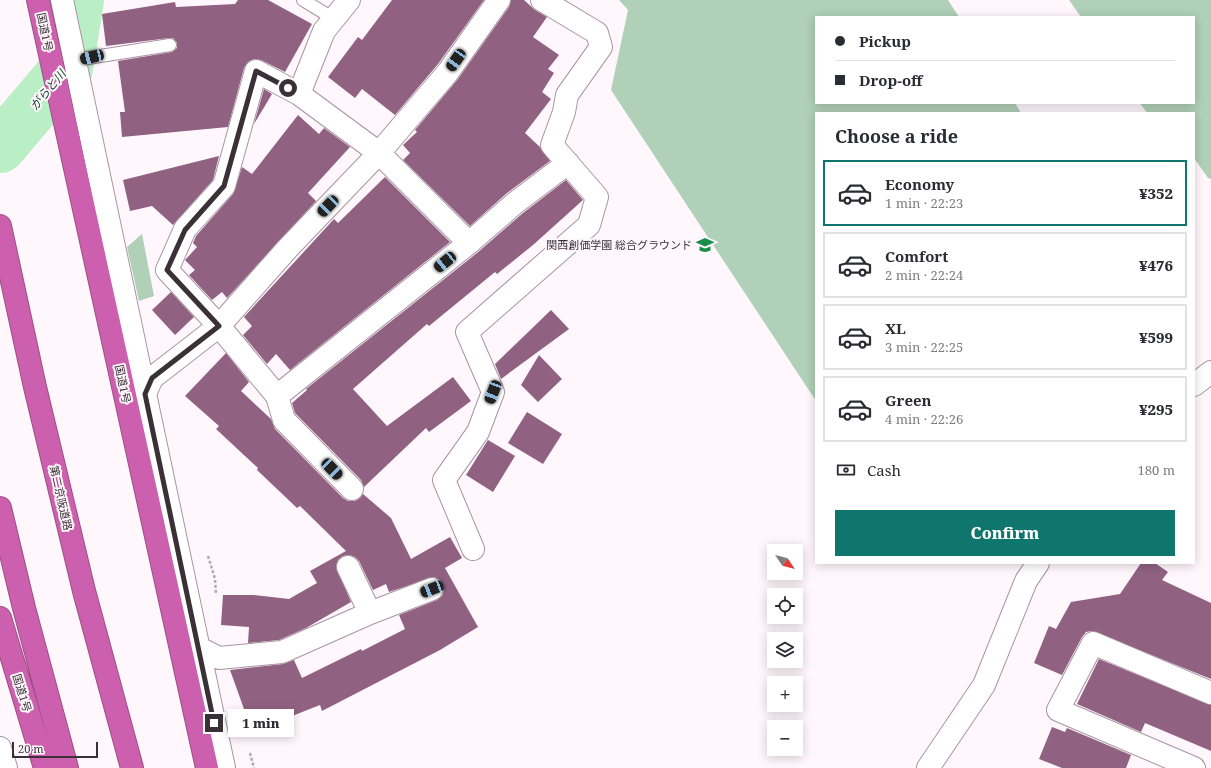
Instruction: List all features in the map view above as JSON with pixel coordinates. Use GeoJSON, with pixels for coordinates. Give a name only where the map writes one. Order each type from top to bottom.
{"type":"FeatureCollection","features":[{"type":"Feature","properties":{"kind":"highway","name":"国道1号"},"geometry":{"type":"LineString","coordinates":[[38,0],[208,768]]}},
{"type":"Feature","properties":{"kind":"highway","name":"第二京阪道路"},"geometry":{"type":"LineString","coordinates":[[0,226],[35,387],[84,591],[132,768]]}},
{"type":"Feature","properties":{"kind":"highway"},"geometry":{"type":"LineString","coordinates":[[0,508],[24,608],[67,768]]}},
{"type":"Feature","properties":{"kind":"highway","name":"国道1号"},"geometry":{"type":"LineString","coordinates":[[0,618],[45,768]]}},
{"type":"Feature","properties":{"kind":"street"},"geometry":{"type":"LineString","coordinates":[[62,0],[224,768]]}},
{"type":"Feature","properties":{"kind":"street"},"geometry":{"type":"LineString","coordinates":[[299,94],[324,31],[348,0]]}},
{"type":"Feature","properties":{"kind":"street"},"geometry":{"type":"LineString","coordinates":[[145,394],[152,378],[219,326],[288,248],[379,153],[448,72],[499,0]]}},
{"type":"Feature","properties":{"kind":"street"},"geometry":{"type":"LineString","coordinates":[[473,549],[444,480],[478,432],[493,392],[466,332],[589,225],[597,197],[552,145],[564,112],[567,95],[601,47],[597,33],[542,0]]}},
{"type":"Feature","properties":{"kind":"street"},"geometry":{"type":"LineString","coordinates":[[352,489],[284,420],[277,396],[219,326],[167,270],[185,230],[224,186],[256,71],[299,94],[379,153],[469,243]]}},
{"type":"Feature","properties":{"kind":"street"},"geometry":{"type":"LineString","coordinates":[[277,396],[469,243],[516,203],[568,163]]}},
{"type":"Feature","properties":{"kind":"street"},"geometry":{"type":"LineString","coordinates":[[1195,383],[1211,372]]}},
{"type":"Feature","properties":{"kind":"street"},"geometry":{"type":"LineString","coordinates":[[928,768],[984,685],[1026,581],[1037,564]]}},
{"type":"Feature","properties":{"kind":"street"},"geometry":{"type":"LineString","coordinates":[[348,567],[370,613]]}},
{"type":"Feature","properties":{"kind":"street"},"geometry":{"type":"LineString","coordinates":[[199,648],[219,658],[282,652],[370,613],[432,589]]}},
{"type":"Feature","properties":{"kind":"street"},"geometry":{"type":"LineString","coordinates":[[1194,768],[1058,710],[1093,643],[1211,693]]}},
{"type":"Feature","properties":{"kind":"street"},"geometry":{"type":"LineString","coordinates":[[0,748],[6,768]]}},
{"type":"Feature","properties":{"kind":"lane"},"geometry":{"type":"LineString","coordinates":[[304,0],[334,19]]}},
{"type":"Feature","properties":{"kind":"lane"},"geometry":{"type":"LineString","coordinates":[[75,60],[170,45]]}},
{"type":"Feature","properties":{"kind":"green space"},"geometry":{"type":"Polygon","coordinates":[[[619,0],[948,0],[958,16],[815,16],[815,104],[1016,104],[1020,112],[815,112],[815,399],[611,90],[628,10],[619,0]]]}},
{"type":"Feature","properties":{"kind":"green space"},"geometry":{"type":"Polygon","coordinates":[[[1069,0],[1211,0],[1211,179],[1208,178],[1195,159],[1195,112],[1146,112],[1141,104],[1195,104],[1195,16],[1080,16],[1069,0]]]}},
{"type":"Feature","properties":{"kind":"green space"},"geometry":{"type":"Polygon","coordinates":[[[142,234],[154,296],[139,301],[127,247],[142,234]]]}},
{"type":"Feature","properties":{"kind":"building"},"geometry":{"type":"Polygon","coordinates":[[[238,0],[268,0],[312,24],[285,72],[261,60],[254,59],[248,62],[244,68],[228,127],[122,137],[120,112],[125,112],[118,61],[172,52],[177,48],[177,43],[173,38],[169,38],[106,46],[102,14],[175,2],[176,7],[235,4],[238,0]]]}},
{"type":"Feature","properties":{"kind":"building"},"geometry":{"type":"Polygon","coordinates":[[[392,0],[484,0],[438,64],[395,115],[362,89],[355,98],[328,77],[358,37],[362,40],[392,0]]]}},
{"type":"Feature","properties":{"kind":"building"},"geometry":{"type":"Polygon","coordinates":[[[511,0],[524,0],[535,10],[547,17],[533,37],[559,55],[548,69],[554,73],[542,92],[551,99],[525,133],[540,147],[550,161],[507,193],[470,226],[403,160],[410,153],[403,145],[417,132],[415,130],[458,79],[509,7],[511,0]]]}},
{"type":"Feature","properties":{"kind":"building"},"geometry":{"type":"Polygon","coordinates":[[[264,89],[272,94],[254,124],[264,89]]]}},
{"type":"Feature","properties":{"kind":"building"},"geometry":{"type":"Polygon","coordinates":[[[298,115],[319,134],[324,128],[350,147],[308,193],[316,201],[227,298],[222,292],[212,300],[189,275],[195,270],[185,260],[197,247],[193,243],[196,236],[233,194],[242,167],[252,174],[298,115]]]}},
{"type":"Feature","properties":{"kind":"building"},"geometry":{"type":"Polygon","coordinates":[[[219,156],[213,180],[173,225],[152,206],[130,211],[123,180],[219,156]]]}},
{"type":"Feature","properties":{"kind":"building"},"geometry":{"type":"Polygon","coordinates":[[[385,177],[450,242],[290,370],[276,354],[267,364],[243,335],[252,326],[244,317],[334,219],[338,223],[385,177]]]}},
{"type":"Feature","properties":{"kind":"building"},"geometry":{"type":"Polygon","coordinates":[[[566,180],[583,200],[533,245],[497,274],[495,272],[429,326],[427,324],[353,389],[387,426],[453,377],[471,401],[429,432],[426,428],[364,487],[361,480],[295,413],[292,403],[307,390],[306,389],[477,253],[523,213],[566,180]]]}},
{"type":"Feature","properties":{"kind":"building"},"geometry":{"type":"Polygon","coordinates":[[[171,292],[194,317],[175,335],[152,310],[171,292]]]}},
{"type":"Feature","properties":{"kind":"building"},"geometry":{"type":"Polygon","coordinates":[[[551,310],[569,329],[501,379],[495,364],[551,310]]]}},
{"type":"Feature","properties":{"kind":"building"},"geometry":{"type":"Polygon","coordinates":[[[226,353],[249,382],[241,391],[271,419],[275,429],[343,498],[348,501],[355,501],[363,494],[391,518],[411,559],[450,537],[462,558],[445,568],[478,627],[440,650],[322,711],[320,705],[249,733],[241,710],[244,709],[230,670],[283,664],[294,660],[302,678],[361,649],[362,651],[405,629],[399,615],[437,600],[442,596],[444,591],[443,584],[440,580],[434,577],[389,592],[386,584],[373,590],[359,561],[355,557],[349,555],[343,556],[338,560],[336,566],[351,602],[306,628],[279,640],[248,643],[249,627],[221,625],[223,595],[253,595],[289,599],[317,583],[310,571],[346,551],[300,506],[297,508],[257,470],[258,468],[216,429],[219,426],[185,396],[226,353]]]}},
{"type":"Feature","properties":{"kind":"building"},"geometry":{"type":"Polygon","coordinates":[[[539,355],[562,379],[538,402],[521,385],[539,355]]]}},
{"type":"Feature","properties":{"kind":"building"},"geometry":{"type":"Polygon","coordinates":[[[527,412],[562,434],[543,464],[508,443],[527,412]]]}},
{"type":"Feature","properties":{"kind":"building"},"geometry":{"type":"Polygon","coordinates":[[[488,440],[515,456],[493,492],[466,475],[488,440]]]}},
{"type":"Feature","properties":{"kind":"building"},"geometry":{"type":"Polygon","coordinates":[[[1140,564],[1156,564],[1168,572],[1162,580],[1211,603],[1211,679],[1092,631],[1086,632],[1082,637],[1062,675],[1034,663],[1049,626],[1056,629],[1071,602],[1120,594],[1140,564]]]}},
{"type":"Feature","properties":{"kind":"building"},"geometry":{"type":"Polygon","coordinates":[[[1099,659],[1211,705],[1211,751],[1145,723],[1141,732],[1077,704],[1099,659]]]}},
{"type":"Feature","properties":{"kind":"building"},"geometry":{"type":"Polygon","coordinates":[[[1052,727],[1065,732],[1067,728],[1131,755],[1126,768],[1062,768],[1039,759],[1052,727]]]}},
{"type":"Feature","properties":{"kind":"waterway","name":"がらと川"},"geometry":{"type":"LineString","coordinates":[[0,147],[67,68],[78,0]]}},
{"type":"Feature","properties":{"kind":"place","name":"関西創価学園 総合グラウンド"},"geometry":{"type":"Point","coordinates":[705,245]}},
{"type":"Feature","properties":{"kind":"route"},"geometry":{"type":"LineString","coordinates":[[214,723],[145,394],[152,378],[219,326],[167,270],[185,230],[224,186],[256,71],[288,88]]}}]}
